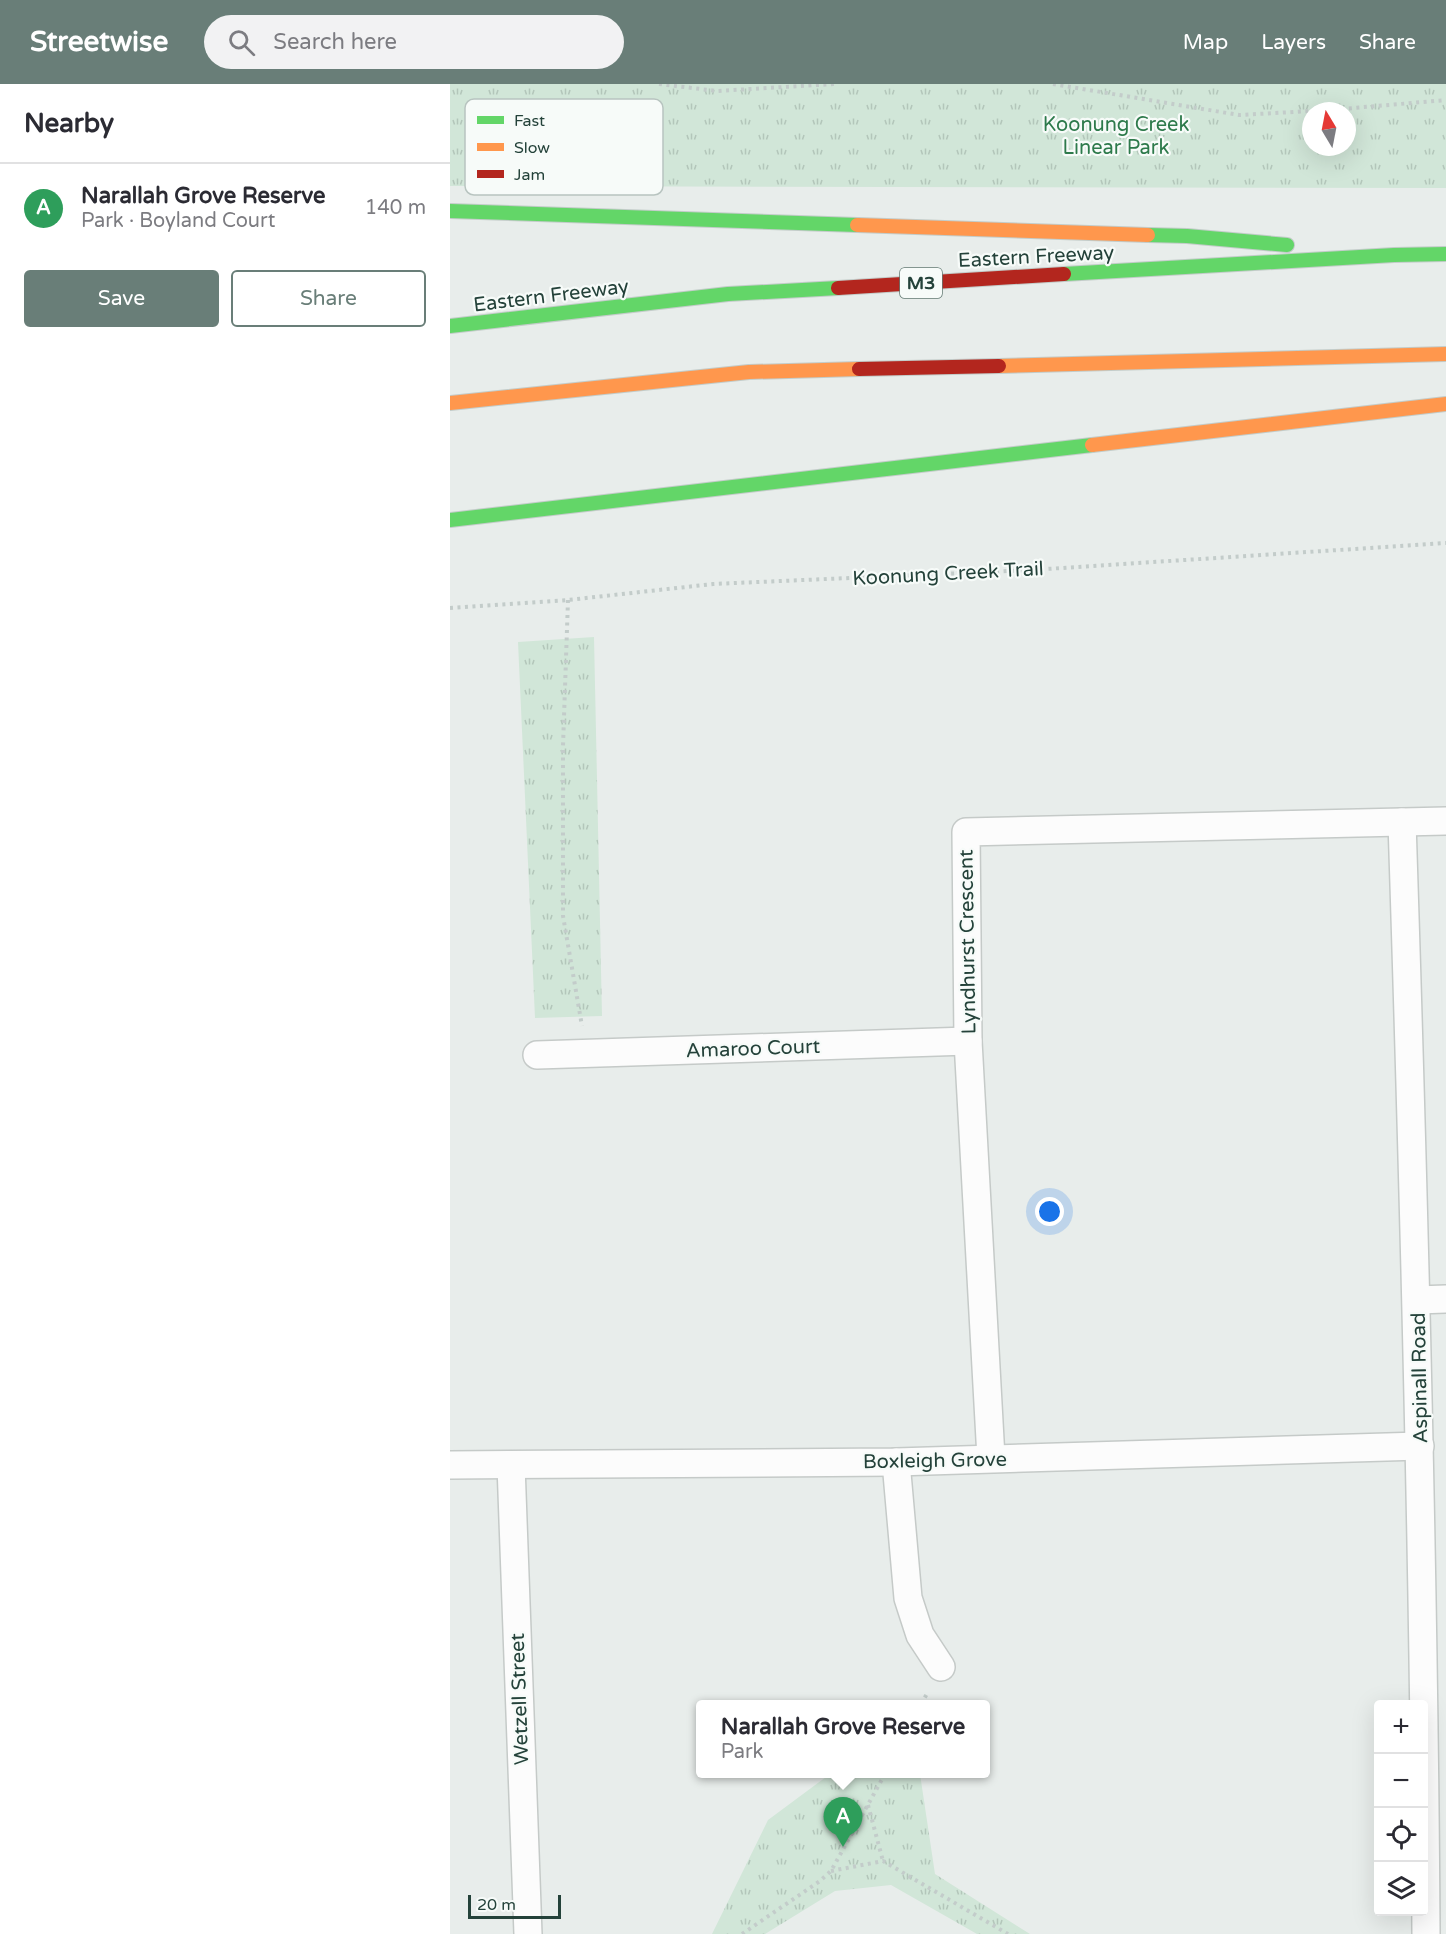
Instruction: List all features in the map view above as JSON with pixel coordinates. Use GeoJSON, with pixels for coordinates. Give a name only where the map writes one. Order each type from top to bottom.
{"type":"FeatureCollection","features":[{"type":"Feature","properties":{"kind":"highway"},"geometry":{"type":"LineString","coordinates":[[450,211],[1187,236],[1394,255]]}},
{"type":"Feature","properties":{"kind":"highway","name":"Eastern Freeway"},"geometry":{"type":"LineString","coordinates":[[450,326],[728,294],[1394,255],[1446,254]]}},
{"type":"Feature","properties":{"kind":"highway"},"geometry":{"type":"LineString","coordinates":[[450,403],[749,372],[1446,354]]}},
{"type":"Feature","properties":{"kind":"highway"},"geometry":{"type":"LineString","coordinates":[[450,520],[1446,404]]}},
{"type":"Feature","properties":{"kind":"street","name":"Lyndhurst Crescent"},"geometry":{"type":"LineString","coordinates":[[991,1458],[969,1041],[966,832],[1446,821]]}},
{"type":"Feature","properties":{"kind":"street","name":"Aspinall Road"},"geometry":{"type":"LineString","coordinates":[[1402,822],[1420,1446],[1436,1716],[1426,1934]]}},
{"type":"Feature","properties":{"kind":"street","name":"Amaroo Court"},"geometry":{"type":"LineString","coordinates":[[537,1054],[969,1041]]}},
{"type":"Feature","properties":{"kind":"street"},"geometry":{"type":"LineString","coordinates":[[1417,1300],[1446,1299]]}},
{"type":"Feature","properties":{"kind":"street","name":"Boxleigh Grove"},"geometry":{"type":"LineString","coordinates":[[450,1465],[896,1462],[1420,1446]]}},
{"type":"Feature","properties":{"kind":"street"},"geometry":{"type":"LineString","coordinates":[[896,1462],[908,1598],[920,1635],[941,1667]]}},
{"type":"Feature","properties":{"kind":"street","name":"Wetzell Street"},"geometry":{"type":"LineString","coordinates":[[511,1465],[528,1934]]}},
{"type":"Feature","properties":{"kind":"path"},"geometry":{"type":"LineString","coordinates":[[658,84],[717,91],[834,84]]}},
{"type":"Feature","properties":{"kind":"path"},"geometry":{"type":"LineString","coordinates":[[1053,84],[1239,115],[1302,112]]}},
{"type":"Feature","properties":{"kind":"path"},"geometry":{"type":"LineString","coordinates":[[1356,108],[1446,100]]}},
{"type":"Feature","properties":{"kind":"path","name":"Koonung Creek Trail"},"geometry":{"type":"LineString","coordinates":[[450,608],[568,600],[712,585],[1031,570],[1446,543]]}},
{"type":"Feature","properties":{"kind":"path"},"geometry":{"type":"LineString","coordinates":[[568,600],[563,746],[563,916],[587,1053]]}},
{"type":"Feature","properties":{"kind":"path"},"geometry":{"type":"LineString","coordinates":[[742,1934],[831,1871],[882,1778]]}},
{"type":"Feature","properties":{"kind":"path"},"geometry":{"type":"LineString","coordinates":[[868,1805],[883,1861]]}},
{"type":"Feature","properties":{"kind":"path"},"geometry":{"type":"LineString","coordinates":[[831,1871],[883,1861],[1008,1934]]}},
{"type":"Feature","properties":{"kind":"green space","name":"Koonung Creek Linear Park"},"geometry":{"type":"Polygon","coordinates":[[[450,84],[1446,84],[1446,188],[663,186],[663,99],[465,99],[465,186],[450,186],[450,84]]]}},
{"type":"Feature","properties":{"kind":"green space"},"geometry":{"type":"Polygon","coordinates":[[[594,637],[602,1016],[535,1018],[518,642],[594,637]]]}},
{"type":"Feature","properties":{"kind":"green space"},"geometry":{"type":"Polygon","coordinates":[[[825,1778],[921,1778],[935,1874],[1030,1934],[977,1934],[891,1885],[835,1891],[765,1934],[712,1934],[768,1820],[825,1778]]]}},
{"type":"Feature","properties":{"kind":"traffic: fast"},"geometry":{"type":"LineString","coordinates":[[450,211],[857,225]]}},
{"type":"Feature","properties":{"kind":"traffic: fast"},"geometry":{"type":"LineString","coordinates":[[1148,235],[1187,236],[1287,245]]}},
{"type":"Feature","properties":{"kind":"traffic: fast"},"geometry":{"type":"LineString","coordinates":[[1064,274],[1446,254]]}},
{"type":"Feature","properties":{"kind":"traffic: fast"},"geometry":{"type":"LineString","coordinates":[[450,326],[728,294],[838,288]]}},
{"type":"Feature","properties":{"kind":"traffic: fast"},"geometry":{"type":"LineString","coordinates":[[450,520],[1092,445]]}},
{"type":"Feature","properties":{"kind":"traffic: slow"},"geometry":{"type":"LineString","coordinates":[[857,225],[1148,235]]}},
{"type":"Feature","properties":{"kind":"traffic: slow"},"geometry":{"type":"LineString","coordinates":[[999,366],[1446,354]]}},
{"type":"Feature","properties":{"kind":"traffic: slow"},"geometry":{"type":"LineString","coordinates":[[450,403],[749,372],[859,369]]}},
{"type":"Feature","properties":{"kind":"traffic: slow"},"geometry":{"type":"LineString","coordinates":[[1092,445],[1446,404]]}},
{"type":"Feature","properties":{"kind":"traffic: jam"},"geometry":{"type":"LineString","coordinates":[[838,288],[1064,274]]}},
{"type":"Feature","properties":{"kind":"traffic: jam"},"geometry":{"type":"LineString","coordinates":[[859,369],[999,366]]}},
{"type":"Feature","properties":{"kind":"place","name":"Narallah Grove Reserve"},"geometry":{"type":"Point","coordinates":[843,1847]}}]}
